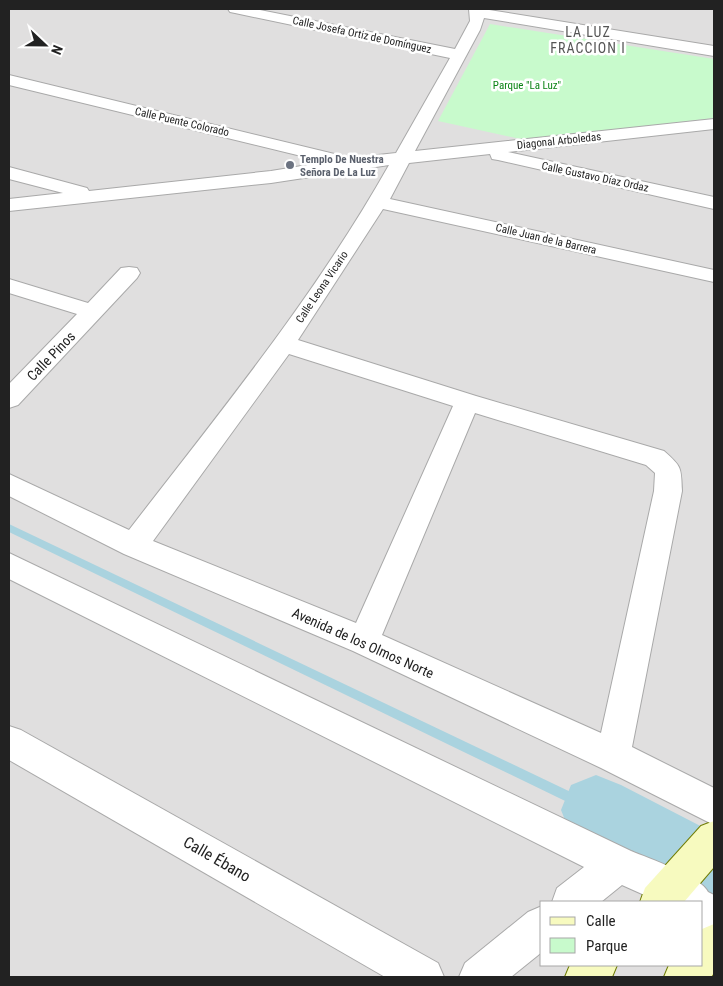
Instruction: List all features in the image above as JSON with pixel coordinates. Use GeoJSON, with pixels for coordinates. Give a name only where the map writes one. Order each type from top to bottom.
{"type":"FeatureCollection","features":[{"type":"Feature","properties":{"kind":"main road"},"geometry":{"type":"LineString","coordinates":[[682,896],[714,839]]}},
{"type":"Feature","properties":{"kind":"main road"},"geometry":{"type":"LineString","coordinates":[[703,957],[714,944]]}},
{"type":"Feature","properties":{"kind":"main road"},"geometry":{"type":"LineString","coordinates":[[585,977],[596,966]]}},
{"type":"Feature","properties":{"kind":"main road"},"geometry":{"type":"LineString","coordinates":[[684,977],[695,966]]}},
{"type":"Feature","properties":{"kind":"street","name":"Calle Josefa Ortiz de Domínguez"},"geometry":{"type":"LineString","coordinates":[[235,9],[459,55]]}},
{"type":"Feature","properties":{"kind":"street","name":"Calle Leona Vicario"},"geometry":{"type":"LineString","coordinates":[[134,546],[284,344],[378,202],[477,21],[477,11]]}},
{"type":"Feature","properties":{"kind":"street"},"geometry":{"type":"LineString","coordinates":[[477,11],[714,51]]}},
{"type":"Feature","properties":{"kind":"street","name":"Calle Puente Colorado"},"geometry":{"type":"LineString","coordinates":[[9,80],[355,163]]}},
{"type":"Feature","properties":{"kind":"street","name":"Diagonal Arboledas"},"geometry":{"type":"LineString","coordinates":[[355,163],[714,124]]}},
{"type":"Feature","properties":{"kind":"street"},"geometry":{"type":"LineString","coordinates":[[684,128],[714,133]]}},
{"type":"Feature","properties":{"kind":"street","name":"Calle Gustavo Díaz Ordaz"},"geometry":{"type":"LineString","coordinates":[[476,150],[714,203]]}},
{"type":"Feature","properties":{"kind":"street"},"geometry":{"type":"LineString","coordinates":[[9,205],[272,177],[355,163]]}},
{"type":"Feature","properties":{"kind":"street"},"geometry":{"type":"LineString","coordinates":[[9,173],[96,196]]}},
{"type":"Feature","properties":{"kind":"street","name":"Calle Juan de la Barrera"},"geometry":{"type":"LineString","coordinates":[[378,202],[714,276]]}},
{"type":"Feature","properties":{"kind":"street","name":"Calle Pinos"},"geometry":{"type":"LineString","coordinates":[[9,399],[129,273]]}},
{"type":"Feature","properties":{"kind":"street"},"geometry":{"type":"LineString","coordinates":[[9,286],[93,312]]}},
{"type":"Feature","properties":{"kind":"street"},"geometry":{"type":"LineString","coordinates":[[284,344],[467,402],[655,458],[668,470],[670,478],[668,491],[612,756]]}},
{"type":"Feature","properties":{"kind":"street"},"geometry":{"type":"LineString","coordinates":[[364,641],[467,402]]}},
{"type":"Feature","properties":{"kind":"street","name":"Avenida de los Olmos Norte"},"geometry":{"type":"LineString","coordinates":[[9,484],[134,546],[364,641],[612,756],[714,807]]}},
{"type":"Feature","properties":{"kind":"street"},"geometry":{"type":"LineString","coordinates":[[9,565],[682,896]]}},
{"type":"Feature","properties":{"kind":"street","name":"Calle Ébano"},"geometry":{"type":"LineString","coordinates":[[9,742],[424,977]]}},
{"type":"Feature","properties":{"kind":"street"},"geometry":{"type":"LineString","coordinates":[[572,901],[618,864]]}},
{"type":"Feature","properties":{"kind":"street"},"geometry":{"type":"LineString","coordinates":[[703,910],[714,918]]}},
{"type":"Feature","properties":{"kind":"street"},"geometry":{"type":"LineString","coordinates":[[479,977],[540,928]]}},
{"type":"Feature","properties":{"kind":"shaded area"},"geometry":{"type":"Polygon","coordinates":[[[9,9],[714,9],[714,977],[9,977],[9,9]]]}},
{"type":"Feature","properties":{"kind":"green space","name":"Parque \"La Luz\""},"geometry":{"type":"Polygon","coordinates":[[[490,24],[714,59],[714,118],[525,140],[438,121],[490,24]]]}},
{"type":"Feature","properties":{"kind":"waterway"},"geometry":{"type":"LineString","coordinates":[[9,528],[596,810]]}},
{"type":"Feature","properties":{"kind":"waterway"},"geometry":{"type":"LineString","coordinates":[[596,810],[714,872]]}},
{"type":"Feature","properties":{"kind":"place","name":"Templo De Nuestra Señora De La Luz"},"geometry":{"type":"Point","coordinates":[290,165]}},
{"type":"Feature","properties":{"kind":"district","name":"LA LUZ FRACCION I"},"geometry":{"type":"Point","coordinates":[588,40]}}]}
